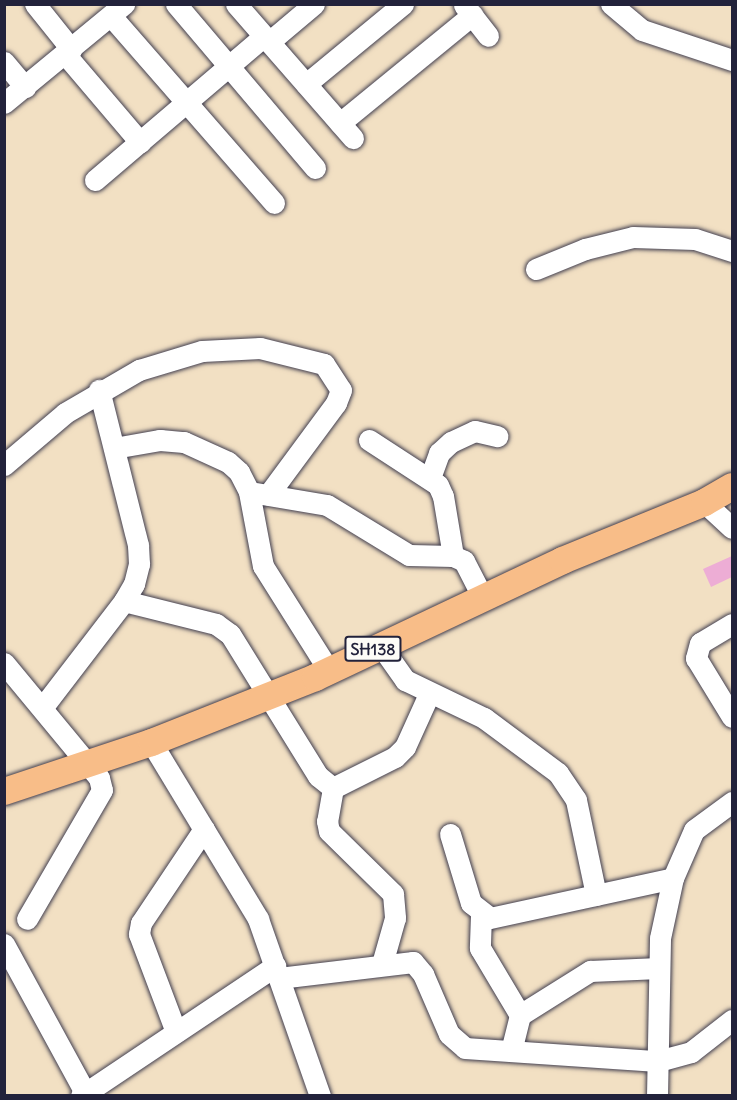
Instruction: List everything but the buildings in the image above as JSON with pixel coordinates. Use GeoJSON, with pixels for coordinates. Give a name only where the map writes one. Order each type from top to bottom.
{"type":"FeatureCollection","features":[{"type":"Feature","properties":{"kind":"main road","name":"SH138"},"geometry":{"type":"LineString","coordinates":[[4,791],[84,761],[152,742],[329,671],[483,598],[704,502],[731,488]]}},
{"type":"Feature","properties":{"kind":"street"},"geometry":{"type":"LineString","coordinates":[[35,4],[68,51],[140,142]]}},
{"type":"Feature","properties":{"kind":"street"},"geometry":{"type":"LineString","coordinates":[[176,4],[315,168]]}},
{"type":"Feature","properties":{"kind":"street"},"geometry":{"type":"LineString","coordinates":[[236,4],[346,130],[468,10],[488,36]]}},
{"type":"Feature","properties":{"kind":"street"},"geometry":{"type":"LineString","coordinates":[[95,180],[229,65],[314,4]]}},
{"type":"Feature","properties":{"kind":"street"},"geometry":{"type":"LineString","coordinates":[[306,84],[403,4]]}},
{"type":"Feature","properties":{"kind":"street"},"geometry":{"type":"LineString","coordinates":[[610,4],[642,30],[732,60]]}},
{"type":"Feature","properties":{"kind":"street"},"geometry":{"type":"LineString","coordinates":[[4,103],[118,10],[187,101],[273,203]]}},
{"type":"Feature","properties":{"kind":"street"},"geometry":{"type":"LineString","coordinates":[[4,62],[25,87]]}},
{"type":"Feature","properties":{"kind":"street"},"geometry":{"type":"LineString","coordinates":[[536,269],[585,249],[633,237],[695,239],[732,251]]}},
{"type":"Feature","properties":{"kind":"street"},"geometry":{"type":"LineString","coordinates":[[4,465],[38,433],[99,390],[170,358],[232,347],[260,348],[324,364],[341,390],[336,403],[258,494]]}},
{"type":"Feature","properties":{"kind":"street"},"geometry":{"type":"LineString","coordinates":[[42,708],[124,602],[134,584],[138,555],[99,390]]}},
{"type":"Feature","properties":{"kind":"street"},"geometry":{"type":"LineString","coordinates":[[430,478],[439,453],[451,442],[475,431],[497,436]]}},
{"type":"Feature","properties":{"kind":"street"},"geometry":{"type":"LineString","coordinates":[[114,448],[160,440],[183,442],[228,462],[239,472],[258,494],[264,567],[329,671]]}},
{"type":"Feature","properties":{"kind":"street"},"geometry":{"type":"LineString","coordinates":[[369,440],[430,478],[443,496],[453,556]]}},
{"type":"Feature","properties":{"kind":"street"},"geometry":{"type":"LineString","coordinates":[[258,494],[327,505],[409,555],[453,556],[464,561],[483,598]]}},
{"type":"Feature","properties":{"kind":"street"},"geometry":{"type":"LineString","coordinates":[[704,502],[732,528]]}},
{"type":"Feature","properties":{"kind":"street"},"geometry":{"type":"LineString","coordinates":[[124,602],[223,629],[238,642],[267,696],[318,776],[333,788]]}},
{"type":"Feature","properties":{"kind":"street"},"geometry":{"type":"LineString","coordinates":[[732,624],[700,643],[696,658],[732,717]]}},
{"type":"Feature","properties":{"kind":"street"},"geometry":{"type":"LineString","coordinates":[[381,646],[395,669],[429,694],[484,718],[558,773],[576,800],[596,895]]}},
{"type":"Feature","properties":{"kind":"street"},"geometry":{"type":"LineString","coordinates":[[8,671],[42,708],[99,778],[102,790],[27,920]]}},
{"type":"Feature","properties":{"kind":"street"},"geometry":{"type":"LineString","coordinates":[[333,788],[395,757],[405,747],[429,694]]}},
{"type":"Feature","properties":{"kind":"street"},"geometry":{"type":"LineString","coordinates":[[152,742],[258,919],[320,1095]]}},
{"type":"Feature","properties":{"kind":"street"},"geometry":{"type":"LineString","coordinates":[[333,788],[327,821],[329,831],[393,894],[395,918],[382,964]]}},
{"type":"Feature","properties":{"kind":"street"},"geometry":{"type":"LineString","coordinates":[[657,1095],[660,938],[673,878],[694,830],[732,802]]}},
{"type":"Feature","properties":{"kind":"street"},"geometry":{"type":"LineString","coordinates":[[176,1032],[139,934],[141,922],[204,828]]}},
{"type":"Feature","properties":{"kind":"street"},"geometry":{"type":"LineString","coordinates":[[450,834],[471,903],[481,915],[490,918],[673,878]]}},
{"type":"Feature","properties":{"kind":"street"},"geometry":{"type":"LineString","coordinates":[[481,915],[480,948],[520,1015]]}},
{"type":"Feature","properties":{"kind":"street"},"geometry":{"type":"LineString","coordinates":[[4,944],[85,1095],[176,1032],[277,972],[402,961],[419,967],[444,1025],[456,1042],[465,1048],[658,1061],[691,1052],[732,1020]]}},
{"type":"Feature","properties":{"kind":"street"},"geometry":{"type":"LineString","coordinates":[[511,1051],[520,1015],[590,971],[659,968]]}}]}
